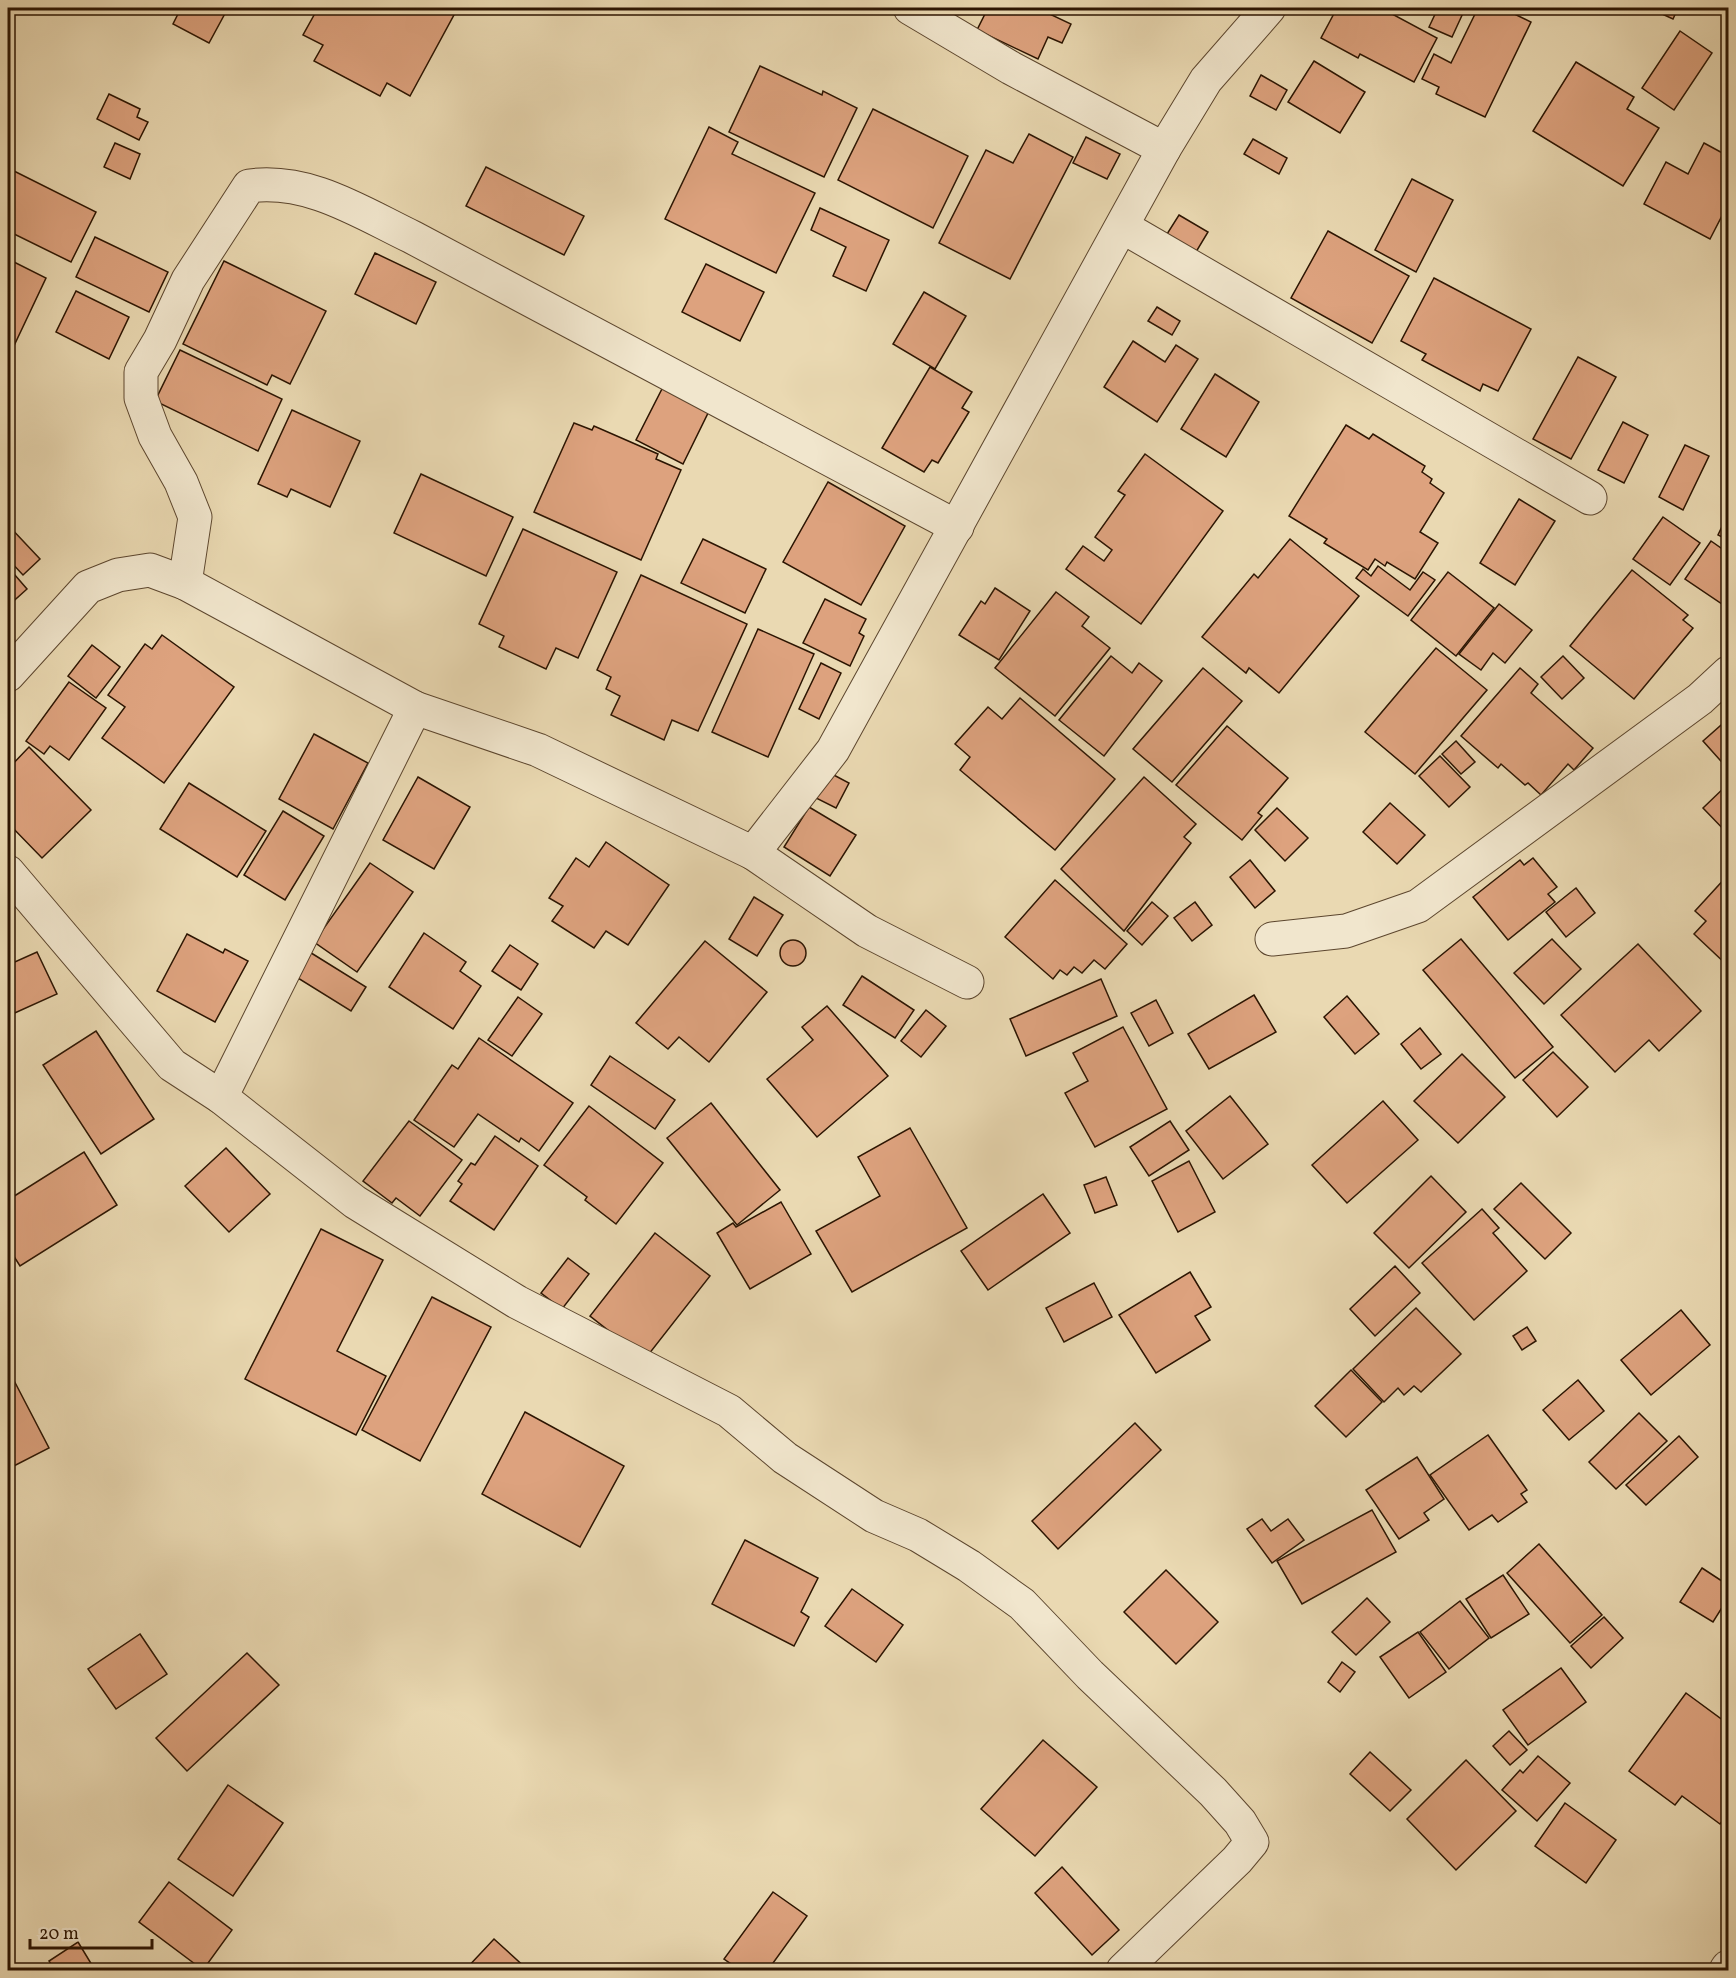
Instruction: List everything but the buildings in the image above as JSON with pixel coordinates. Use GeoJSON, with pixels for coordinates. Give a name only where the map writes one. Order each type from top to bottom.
{"type":"FeatureCollection","features":[{"type":"Feature","properties":{"kind":"street"},"geometry":{"type":"LineString","coordinates":[[910,8],[1011,68],[1164,149]]}},
{"type":"Feature","properties":{"kind":"street"},"geometry":{"type":"LineString","coordinates":[[753,853],[833,750],[1124,227],[1164,149],[1206,80],[1269,8]]}},
{"type":"Feature","properties":{"kind":"street"},"geometry":{"type":"LineString","coordinates":[[185,583],[195,517],[182,482],[155,436],[141,398],[141,372],[160,340],[188,280],[249,186],[274,183],[322,193],[412,237],[957,527]]}},
{"type":"Feature","properties":{"kind":"street"},"geometry":{"type":"LineString","coordinates":[[1124,227],[1590,498]]}},
{"type":"Feature","properties":{"kind":"street"},"geometry":{"type":"LineString","coordinates":[[8,675],[88,587],[118,575],[150,570],[185,583],[415,708],[537,750],[753,853],[867,931],[967,982]]}},
{"type":"Feature","properties":{"kind":"street"},"geometry":{"type":"LineString","coordinates":[[1272,939],[1346,931],[1418,906],[1700,699],[1728,673]]}},
{"type":"Feature","properties":{"kind":"street"},"geometry":{"type":"LineString","coordinates":[[221,1097],[415,708]]}},
{"type":"Feature","properties":{"kind":"street"},"geometry":{"type":"LineString","coordinates":[[8,872],[172,1065],[221,1097],[355,1202],[517,1302],[729,1411],[785,1458],[874,1516],[918,1535],[969,1566],[1022,1604],[1090,1675],[1213,1792],[1240,1822],[1252,1842],[1238,1860],[1123,1971]]}},
{"type":"Feature","properties":{"kind":"street"},"geometry":{"type":"LineString","coordinates":[[1726,1971],[1728,1967]]}}]}
